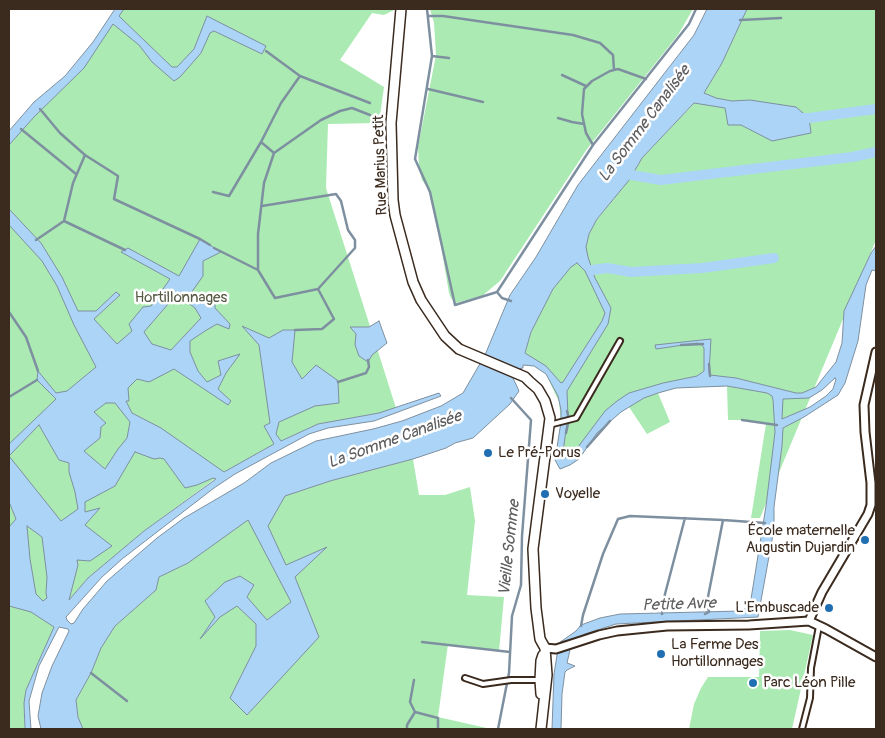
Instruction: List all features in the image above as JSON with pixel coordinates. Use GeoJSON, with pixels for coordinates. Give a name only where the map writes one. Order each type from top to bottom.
{"type":"FeatureCollection","features":[{"type":"Feature","properties":{"kind":"street","name":"Rue Marius Petit"},"geometry":{"type":"LineString","coordinates":[[401,9],[391,123],[391,167],[395,215],[410,271],[421,300],[445,336],[459,349],[525,377],[538,389],[545,401],[553,424]]}},
{"type":"Feature","properties":{"kind":"street"},"geometry":{"type":"LineString","coordinates":[[809,622],[816,605],[868,514],[871,505],[871,483],[864,405],[876,352]]}},
{"type":"Feature","properties":{"kind":"street"},"geometry":{"type":"LineString","coordinates":[[541,729],[547,674],[545,648],[540,639],[536,608],[533,549],[553,424]]}},
{"type":"Feature","properties":{"kind":"street"},"geometry":{"type":"LineString","coordinates":[[545,648],[556,649],[617,630],[667,626],[809,622],[876,657]]}},
{"type":"Feature","properties":{"kind":"street"},"geometry":{"type":"LineString","coordinates":[[542,714],[540,680],[541,661],[545,648]]}},
{"type":"Feature","properties":{"kind":"lane"},"geometry":{"type":"LineString","coordinates":[[553,424],[576,418],[620,340]]}},
{"type":"Feature","properties":{"kind":"lane"},"geometry":{"type":"LineString","coordinates":[[802,729],[810,698],[811,668],[819,626]]}},
{"type":"Feature","properties":{"kind":"lane"},"geometry":{"type":"LineString","coordinates":[[465,678],[483,684],[511,680],[540,680]]}},
{"type":"Feature","properties":{"kind":"green space","name":"Hortillonnages"},"geometry":{"type":"Polygon","coordinates":[[[119,9],[396,9],[384,15],[372,13],[340,60],[384,87],[379,123],[328,124],[326,188],[396,408],[318,424],[274,444],[224,472],[144,531],[88,578],[68,601],[26,690],[25,729],[9,729],[9,136],[73,75],[119,9]]]}},
{"type":"Feature","properties":{"kind":"green space"},"geometry":{"type":"Polygon","coordinates":[[[430,9],[693,9],[678,35],[587,149],[500,281],[482,296],[456,303],[449,293],[429,190],[422,180],[419,168],[418,147],[436,55],[434,23],[430,9]]]}},
{"type":"Feature","properties":{"kind":"green space"},"geometry":{"type":"Polygon","coordinates":[[[747,9],[876,9],[876,240],[760,518],[751,518],[766,424],[728,420],[727,386],[676,388],[658,393],[670,422],[647,434],[629,407],[597,433],[579,459],[560,469],[555,460],[561,422],[559,402],[546,374],[534,366],[529,366],[525,353],[531,332],[545,303],[553,289],[571,267],[577,263],[586,247],[589,234],[595,222],[632,176],[642,158],[704,93],[722,63],[747,9]]]}},
{"type":"Feature","properties":{"kind":"green space"},"geometry":{"type":"Polygon","coordinates":[[[413,459],[419,495],[445,495],[470,487],[475,521],[467,595],[504,597],[499,651],[448,644],[438,717],[491,729],[83,729],[78,717],[76,700],[91,673],[101,648],[115,626],[156,590],[159,577],[188,563],[248,519],[285,496],[330,481],[413,459]]]}},
{"type":"Feature","properties":{"kind":"green space","name":"Parc Léon Pille"},"geometry":{"type":"Polygon","coordinates":[[[790,630],[813,635],[792,729],[689,729],[694,704],[708,677],[759,677],[760,631],[790,630]]]}},
{"type":"Feature","properties":{"kind":"water"},"geometry":{"type":"Polygon","coordinates":[[[115,9],[124,9],[119,16],[172,67],[177,67],[194,49],[207,16],[266,46],[262,54],[214,31],[210,33],[201,53],[180,77],[174,81],[152,62],[139,45],[113,24],[84,68],[34,117],[9,145],[9,131],[34,102],[65,76],[93,42],[115,9]]]}},
{"type":"Feature","properties":{"kind":"water","name":"La Somme Canalisée"},"geometry":{"type":"Polygon","coordinates":[[[707,9],[747,9],[722,63],[704,93],[716,98],[732,101],[750,100],[796,107],[809,118],[811,133],[772,141],[741,125],[728,125],[725,108],[694,103],[642,158],[630,179],[597,219],[589,234],[586,247],[588,257],[595,278],[611,308],[608,324],[567,391],[568,416],[563,452],[565,458],[572,455],[605,411],[629,393],[697,376],[704,371],[704,348],[701,344],[656,349],[655,345],[711,339],[710,375],[736,378],[796,393],[802,393],[816,387],[836,362],[842,343],[844,311],[876,246],[876,271],[872,270],[866,285],[858,341],[845,383],[838,395],[783,428],[774,507],[774,529],[758,617],[616,624],[585,634],[572,641],[567,663],[575,666],[565,672],[561,729],[552,729],[554,674],[559,643],[581,625],[600,618],[620,614],[740,611],[747,608],[751,599],[766,506],[775,432],[773,400],[772,396],[767,393],[727,386],[676,388],[658,393],[644,398],[621,412],[597,433],[579,459],[560,469],[555,460],[561,422],[558,396],[546,374],[534,366],[523,365],[523,368],[518,369],[513,378],[519,391],[510,404],[473,438],[413,459],[330,481],[285,496],[268,526],[286,565],[327,547],[295,577],[319,637],[247,715],[230,698],[256,646],[256,624],[237,606],[220,617],[200,639],[215,617],[205,601],[225,582],[240,576],[254,585],[247,597],[267,620],[291,602],[248,520],[188,563],[159,577],[156,590],[115,626],[101,648],[91,673],[76,700],[78,717],[83,729],[41,729],[38,716],[42,693],[52,666],[69,631],[59,627],[39,666],[29,701],[31,729],[25,729],[24,703],[26,690],[54,627],[31,612],[9,606],[9,527],[16,519],[9,502],[9,456],[9,444],[56,399],[37,380],[38,371],[56,393],[67,391],[96,367],[74,325],[57,286],[42,261],[9,225],[9,209],[41,243],[62,277],[78,311],[96,311],[116,292],[120,295],[94,319],[117,344],[132,331],[129,324],[143,307],[151,306],[170,279],[121,252],[128,248],[179,276],[200,239],[221,252],[203,261],[203,276],[191,293],[215,300],[215,308],[230,324],[229,329],[217,324],[205,331],[190,341],[190,352],[198,371],[207,382],[221,375],[218,361],[240,354],[226,373],[218,389],[231,401],[228,405],[174,369],[149,382],[137,379],[128,388],[129,401],[126,401],[132,413],[161,428],[224,472],[274,444],[264,426],[270,423],[259,345],[242,326],[269,338],[283,330],[295,330],[292,362],[302,379],[316,365],[338,382],[339,403],[315,406],[279,422],[276,434],[281,441],[318,424],[379,413],[439,393],[441,396],[374,421],[328,428],[309,434],[235,474],[122,559],[102,577],[66,617],[71,624],[74,623],[83,609],[107,581],[157,538],[184,518],[244,483],[271,463],[316,441],[402,421],[441,406],[463,393],[485,355],[510,295],[536,257],[578,185],[694,35],[707,9]],[[577,263],[571,267],[553,289],[531,332],[525,353],[546,366],[561,383],[602,321],[605,313],[585,271],[577,263]],[[183,299],[169,303],[144,332],[152,344],[171,350],[201,318],[195,308],[183,299]],[[836,379],[809,398],[783,399],[782,419],[810,407],[826,396],[833,389],[836,379]],[[106,403],[94,412],[106,423],[101,427],[100,438],[84,451],[105,469],[127,438],[130,422],[115,403],[106,403]],[[39,425],[9,456],[61,521],[78,509],[69,472],[69,463],[59,460],[39,425]],[[135,452],[115,486],[85,502],[85,512],[100,508],[85,525],[112,546],[90,561],[77,560],[78,565],[69,600],[88,578],[144,531],[216,479],[213,478],[185,488],[164,459],[154,459],[135,452]],[[27,526],[30,559],[36,594],[43,601],[47,598],[47,577],[42,537],[27,526]]]}},
{"type":"Feature","properties":{"kind":"water"},"geometry":{"type":"Polygon","coordinates":[[[379,321],[387,343],[372,355],[368,362],[359,356],[355,345],[356,334],[350,327],[369,327],[379,321]]]}},
{"type":"Feature","properties":{"kind":"waterway"},"geometry":{"type":"LineString","coordinates":[[427,9],[432,56],[415,159],[430,192],[455,305],[497,292],[502,298],[511,301]]}},
{"type":"Feature","properties":{"kind":"waterway"},"geometry":{"type":"LineString","coordinates":[[497,292],[593,145],[689,24],[696,9]]}},
{"type":"Feature","properties":{"kind":"waterway"},"geometry":{"type":"LineString","coordinates":[[429,16],[443,16],[573,35],[600,43],[613,55],[614,70]]}},
{"type":"Feature","properties":{"kind":"waterway"},"geometry":{"type":"LineString","coordinates":[[740,20],[781,18]]}},
{"type":"Feature","properties":{"kind":"waterway"},"geometry":{"type":"LineString","coordinates":[[266,51],[300,76],[370,103]]}},
{"type":"Feature","properties":{"kind":"waterway"},"geometry":{"type":"LineString","coordinates":[[432,56],[449,58]]}},
{"type":"Feature","properties":{"kind":"waterway"},"geometry":{"type":"LineString","coordinates":[[593,145],[586,133],[582,114],[584,89],[592,81],[610,71],[618,69],[646,79]]}},
{"type":"Feature","properties":{"kind":"waterway"},"geometry":{"type":"LineString","coordinates":[[562,75],[586,86]]}},
{"type":"Feature","properties":{"kind":"waterway"},"geometry":{"type":"LineString","coordinates":[[300,76],[281,103],[261,142],[274,153],[264,183],[258,234],[258,270],[275,298],[318,289]]}},
{"type":"Feature","properties":{"kind":"waterway"},"geometry":{"type":"LineString","coordinates":[[428,89],[483,102]]}},
{"type":"Feature","properties":{"kind":"waterway"},"geometry":{"type":"LineString","coordinates":[[274,153],[321,120],[340,111],[352,108],[370,115]]}},
{"type":"Feature","properties":{"kind":"waterway"},"geometry":{"type":"LineString","coordinates":[[40,109],[60,133],[85,155],[118,176],[114,199],[210,245]]}},
{"type":"Feature","properties":{"kind":"waterway"},"geometry":{"type":"LineString","coordinates":[[795,118],[809,118],[876,109]]}},
{"type":"Feature","properties":{"kind":"waterway"},"geometry":{"type":"LineString","coordinates":[[558,118],[584,124]]}},
{"type":"Feature","properties":{"kind":"waterway"},"geometry":{"type":"LineString","coordinates":[[21,129],[76,174]]}},
{"type":"Feature","properties":{"kind":"waterway"},"geometry":{"type":"LineString","coordinates":[[213,192],[229,196],[261,142]]}},
{"type":"Feature","properties":{"kind":"waterway","name":"La Somme Canalisée"},"geometry":{"type":"LineString","coordinates":[[620,173],[661,180],[852,157],[876,152]]}},
{"type":"Feature","properties":{"kind":"waterway"},"geometry":{"type":"LineString","coordinates":[[36,240],[64,221],[73,183],[85,155]]}},
{"type":"Feature","properties":{"kind":"waterway"},"geometry":{"type":"LineString","coordinates":[[262,206],[336,194],[341,201],[348,230],[355,240],[355,248],[318,289],[334,319],[322,329],[295,330]]}},
{"type":"Feature","properties":{"kind":"waterway"},"geometry":{"type":"LineString","coordinates":[[64,221],[125,250]]}},
{"type":"Feature","properties":{"kind":"waterway"},"geometry":{"type":"LineString","coordinates":[[214,248],[258,270]]}},
{"type":"Feature","properties":{"kind":"waterway"},"geometry":{"type":"LineString","coordinates":[[592,270],[607,268],[631,272],[702,268],[774,258]]}},
{"type":"Feature","properties":{"kind":"waterway"},"geometry":{"type":"LineString","coordinates":[[9,312],[26,337],[38,371]]}},
{"type":"Feature","properties":{"kind":"waterway"},"geometry":{"type":"LineString","coordinates":[[681,345],[703,344]]}},
{"type":"Feature","properties":{"kind":"waterway"},"geometry":{"type":"LineString","coordinates":[[338,382],[366,373],[369,367],[368,360]]}},
{"type":"Feature","properties":{"kind":"waterway"},"geometry":{"type":"LineString","coordinates":[[709,364],[710,376]]}},
{"type":"Feature","properties":{"kind":"waterway"},"geometry":{"type":"LineString","coordinates":[[9,397],[37,380]]}},
{"type":"Feature","properties":{"kind":"waterway","name":"Vieille Somme"},"geometry":{"type":"LineString","coordinates":[[498,729],[509,673],[512,616],[521,585],[522,536],[531,420],[511,398]]}},
{"type":"Feature","properties":{"kind":"waterway","name":"Petite Avre"},"geometry":{"type":"LineString","coordinates":[[566,433],[569,419],[567,411]]}},
{"type":"Feature","properties":{"kind":"waterway"},"geometry":{"type":"LineString","coordinates":[[742,420],[777,425]]}},
{"type":"Feature","properties":{"kind":"waterway","name":"Petite Avre"},"geometry":{"type":"LineString","coordinates":[[587,447],[610,421]]}},
{"type":"Feature","properties":{"kind":"waterway"},"geometry":{"type":"LineString","coordinates":[[581,626],[603,554],[618,519],[630,516],[765,523]]}},
{"type":"Feature","properties":{"kind":"waterway"},"geometry":{"type":"LineString","coordinates":[[662,614],[665,594],[685,518]]}},
{"type":"Feature","properties":{"kind":"waterway"},"geometry":{"type":"LineString","coordinates":[[705,614],[709,612],[707,602],[723,520]]}},
{"type":"Feature","properties":{"kind":"waterway"},"geometry":{"type":"LineString","coordinates":[[422,642],[510,652]]}},
{"type":"Feature","properties":{"kind":"waterway"},"geometry":{"type":"LineString","coordinates":[[91,673],[127,701]]}},
{"type":"Feature","properties":{"kind":"waterway"},"geometry":{"type":"LineString","coordinates":[[414,680],[410,702],[415,712]]}},
{"type":"Feature","properties":{"kind":"waterway"},"geometry":{"type":"LineString","coordinates":[[407,729],[407,725],[415,712],[438,718],[438,729]]}},
{"type":"Feature","properties":{"kind":"place","name":"Le Pré-Porus"},"geometry":{"type":"Point","coordinates":[488,453]}},
{"type":"Feature","properties":{"kind":"place","name":"Voyelle"},"geometry":{"type":"Point","coordinates":[545,494]}},
{"type":"Feature","properties":{"kind":"place","name":"École maternelle Augustin Dujardin"},"geometry":{"type":"Point","coordinates":[865,540]}},
{"type":"Feature","properties":{"kind":"place","name":"L'Embuscade"},"geometry":{"type":"Point","coordinates":[829,608]}},
{"type":"Feature","properties":{"kind":"place","name":"La Ferme Des Hortillonnages"},"geometry":{"type":"Point","coordinates":[661,654]}},
{"type":"Feature","properties":{"kind":"place","name":"Parc Léon Pille"},"geometry":{"type":"Point","coordinates":[753,683]}}]}
